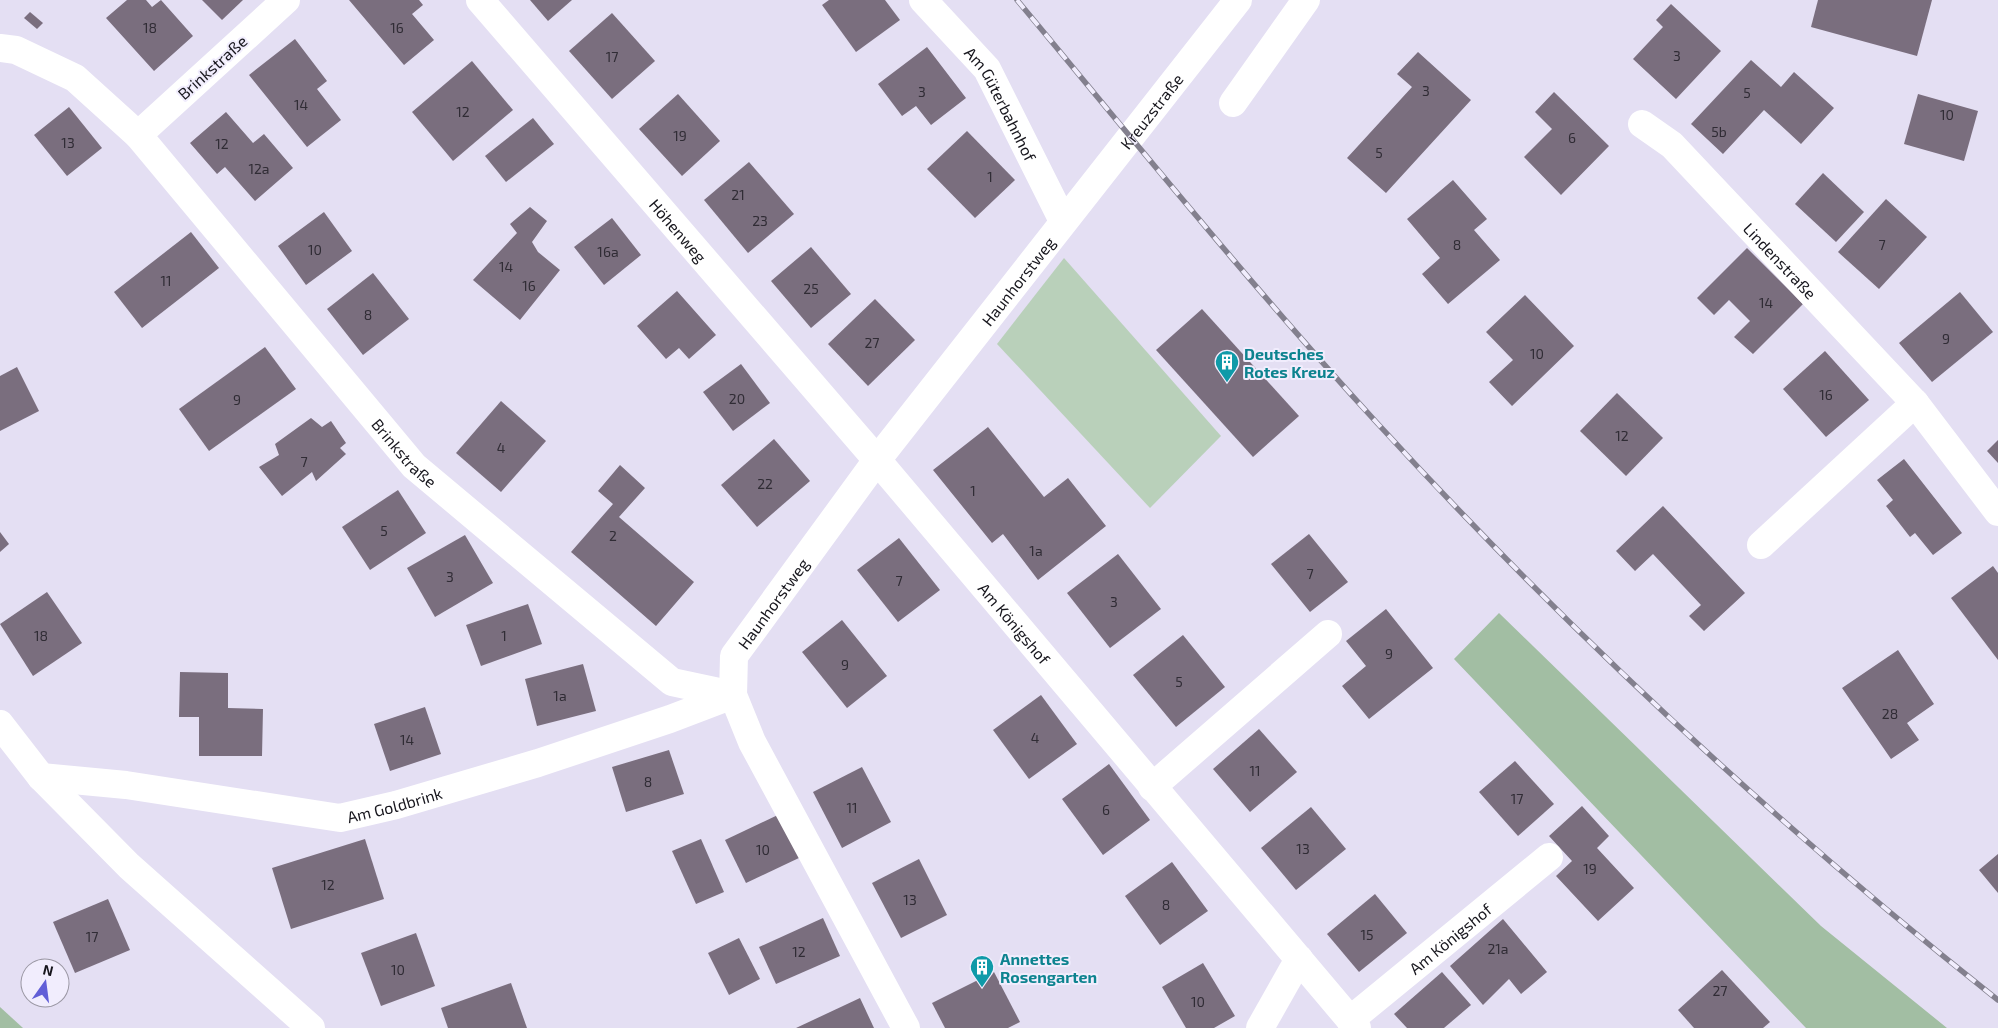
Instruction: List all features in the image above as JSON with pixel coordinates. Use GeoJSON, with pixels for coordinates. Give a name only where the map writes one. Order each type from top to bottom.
{"type":"FeatureCollection","features":[{"type":"Feature","properties":{"kind":"street","name":"Brinkstraße"},"geometry":{"type":"LineString","coordinates":[[138,135],[286,0]]}},
{"type":"Feature","properties":{"kind":"street","name":"Höhenweg"},"geometry":{"type":"LineString","coordinates":[[480,0],[877,460]]}},
{"type":"Feature","properties":{"kind":"street","name":"Am Güterbahnhof"},"geometry":{"type":"LineString","coordinates":[[923,0],[987,69],[1063,221]]}},
{"type":"Feature","properties":{"kind":"street","name":"Kreuzstraße"},"geometry":{"type":"LineString","coordinates":[[1063,221],[1238,0]]}},
{"type":"Feature","properties":{"kind":"street"},"geometry":{"type":"LineString","coordinates":[[1233,103],[1306,0]]}},
{"type":"Feature","properties":{"kind":"street","name":"Brinkstraße"},"geometry":{"type":"LineString","coordinates":[[0,48],[16,50],[75,78],[138,135],[414,466],[672,682],[733,695]]}},
{"type":"Feature","properties":{"kind":"street","name":"Lindenstraße"},"geometry":{"type":"LineString","coordinates":[[1642,124],[1672,145],[1915,403],[1998,512]]}},
{"type":"Feature","properties":{"kind":"street","name":"Haunhorstweg"},"geometry":{"type":"LineString","coordinates":[[906,1028],[752,742],[733,695],[734,656],[877,460],[1063,221]]}},
{"type":"Feature","properties":{"kind":"street"},"geometry":{"type":"LineString","coordinates":[[1761,545],[1915,403]]}},
{"type":"Feature","properties":{"kind":"street","name":"Am Königshof"},"geometry":{"type":"LineString","coordinates":[[877,460],[1354,1024],[1549,858]]}},
{"type":"Feature","properties":{"kind":"street"},"geometry":{"type":"LineString","coordinates":[[1152,786],[1328,634]]}},
{"type":"Feature","properties":{"kind":"street","name":"Am Goldbrink"},"geometry":{"type":"LineString","coordinates":[[41,777],[126,785],[340,818],[396,805],[538,763],[670,719],[733,695]]}},
{"type":"Feature","properties":{"kind":"street"},"geometry":{"type":"LineString","coordinates":[[0,724],[41,777],[130,866],[311,1028]]}},
{"type":"Feature","properties":{"kind":"street"},"geometry":{"type":"LineString","coordinates":[[1260,1028],[1299,959]]}},
{"type":"Feature","properties":{"kind":"green space"},"geometry":{"type":"Polygon","coordinates":[[[1064,258],[1221,436],[1150,508],[997,344],[1064,258]]]}},
{"type":"Feature","properties":{"kind":"green space"},"geometry":{"type":"Polygon","coordinates":[[[1499,613],[1821,926],[1947,1028],[1806,1028],[1454,659],[1499,613]]]}},
{"type":"Feature","properties":{"kind":"green space"},"geometry":{"type":"Polygon","coordinates":[[[0,1007],[23,1028],[0,1028],[0,1007]]]}},
{"type":"Feature","properties":{"kind":"building"},"geometry":{"type":"Polygon","coordinates":[[[127,0],[146,0],[152,7],[161,0],[193,36],[154,71],[106,18],[127,0]]]}},
{"type":"Feature","properties":{"kind":"building"},"geometry":{"type":"Polygon","coordinates":[[[202,0],[243,0],[222,20],[202,0]]]}},
{"type":"Feature","properties":{"kind":"building"},"geometry":{"type":"Polygon","coordinates":[[[349,0],[419,0],[423,5],[412,14],[434,40],[404,65],[349,0]]]}},
{"type":"Feature","properties":{"kind":"building"},"geometry":{"type":"Polygon","coordinates":[[[530,0],[572,0],[548,21],[530,0]]]}},
{"type":"Feature","properties":{"kind":"building"},"geometry":{"type":"Polygon","coordinates":[[[829,0],[885,0],[900,20],[856,52],[822,5],[829,0]]]}},
{"type":"Feature","properties":{"kind":"building"},"geometry":{"type":"Polygon","coordinates":[[[1818,0],[1932,0],[1917,56],[1811,27],[1818,0]]]}},
{"type":"Feature","properties":{"kind":"building"},"geometry":{"type":"Polygon","coordinates":[[[1671,4],[1721,51],[1676,99],[1633,59],[1663,27],[1656,20],[1671,4]]]}},
{"type":"Feature","properties":{"kind":"building"},"geometry":{"type":"Polygon","coordinates":[[[30,12],[43,23],[37,29],[24,18],[30,12]]]}},
{"type":"Feature","properties":{"kind":"building"},"geometry":{"type":"Polygon","coordinates":[[[612,13],[655,61],[612,99],[569,51],[612,13]]]}},
{"type":"Feature","properties":{"kind":"building"},"geometry":{"type":"Polygon","coordinates":[[[295,39],[327,81],[317,89],[341,120],[307,147],[249,75],[295,39]]]}},
{"type":"Feature","properties":{"kind":"building"},"geometry":{"type":"Polygon","coordinates":[[[927,47],[966,98],[931,125],[916,106],[902,116],[878,84],[927,47]]]}},
{"type":"Feature","properties":{"kind":"building"},"geometry":{"type":"Polygon","coordinates":[[[1418,52],[1471,100],[1386,193],[1347,158],[1412,87],[1397,74],[1418,52]]]}},
{"type":"Feature","properties":{"kind":"building"},"geometry":{"type":"Polygon","coordinates":[[[1751,60],[1781,87],[1794,72],[1834,108],[1801,144],[1764,110],[1723,154],[1691,124],[1751,60]]]}},
{"type":"Feature","properties":{"kind":"building"},"geometry":{"type":"Polygon","coordinates":[[[472,61],[513,110],[453,161],[412,112],[472,61]]]}},
{"type":"Feature","properties":{"kind":"building"},"geometry":{"type":"Polygon","coordinates":[[[1554,92],[1609,146],[1561,195],[1524,157],[1552,129],[1535,112],[1554,92]]]}},
{"type":"Feature","properties":{"kind":"building"},"geometry":{"type":"Polygon","coordinates":[[[678,94],[720,141],[682,176],[639,129],[678,94]]]}},
{"type":"Feature","properties":{"kind":"building"},"geometry":{"type":"Polygon","coordinates":[[[1918,94],[1978,111],[1964,161],[1904,144],[1918,94]]]}},
{"type":"Feature","properties":{"kind":"building"},"geometry":{"type":"Polygon","coordinates":[[[69,107],[102,148],[67,176],[34,135],[69,107]]]}},
{"type":"Feature","properties":{"kind":"building"},"geometry":{"type":"Polygon","coordinates":[[[226,112],[253,143],[264,134],[293,168],[255,201],[225,167],[217,174],[190,143],[226,112]]]}},
{"type":"Feature","properties":{"kind":"building"},"geometry":{"type":"Polygon","coordinates":[[[533,118],[554,144],[506,182],[485,156],[533,118]]]}},
{"type":"Feature","properties":{"kind":"building"},"geometry":{"type":"Polygon","coordinates":[[[967,131],[1015,180],[975,218],[927,169],[967,131]]]}},
{"type":"Feature","properties":{"kind":"building"},"geometry":{"type":"Polygon","coordinates":[[[749,162],[794,214],[748,253],[704,200],[749,162]]]}},
{"type":"Feature","properties":{"kind":"building"},"geometry":{"type":"Polygon","coordinates":[[[1823,173],[1864,212],[1836,242],[1795,204],[1823,173]]]}},
{"type":"Feature","properties":{"kind":"building"},"geometry":{"type":"Polygon","coordinates":[[[1453,180],[1487,219],[1474,230],[1500,260],[1448,304],[1422,274],[1440,258],[1407,219],[1453,180]]]}},
{"type":"Feature","properties":{"kind":"building"},"geometry":{"type":"Polygon","coordinates":[[[1886,199],[1927,237],[1879,289],[1838,252],[1886,199]]]}},
{"type":"Feature","properties":{"kind":"building"},"geometry":{"type":"Polygon","coordinates":[[[530,207],[547,221],[532,242],[538,252],[560,270],[520,320],[473,280],[517,233],[510,224],[530,207]]]}},
{"type":"Feature","properties":{"kind":"building"},"geometry":{"type":"Polygon","coordinates":[[[324,212],[352,251],[306,285],[278,246],[324,212]]]}},
{"type":"Feature","properties":{"kind":"building"},"geometry":{"type":"Polygon","coordinates":[[[612,218],[641,255],[604,285],[574,247],[612,218]]]}},
{"type":"Feature","properties":{"kind":"building"},"geometry":{"type":"Polygon","coordinates":[[[191,232],[219,268],[142,328],[114,292],[191,232]]]}},
{"type":"Feature","properties":{"kind":"building"},"geometry":{"type":"Polygon","coordinates":[[[811,247],[851,294],[811,328],[771,281],[811,247]]]}},
{"type":"Feature","properties":{"kind":"building"},"geometry":{"type":"Polygon","coordinates":[[[1747,248],[1803,304],[1753,354],[1734,337],[1750,321],[1729,300],[1714,315],[1697,298],[1747,248]]]}},
{"type":"Feature","properties":{"kind":"building"},"geometry":{"type":"Polygon","coordinates":[[[373,273],[409,319],[363,355],[327,309],[373,273]]]}},
{"type":"Feature","properties":{"kind":"building"},"geometry":{"type":"Polygon","coordinates":[[[677,291],[716,335],[689,359],[679,348],[666,359],[637,326],[677,291]]]}},
{"type":"Feature","properties":{"kind":"building"},"geometry":{"type":"Polygon","coordinates":[[[1960,292],[1993,332],[1932,382],[1899,343],[1960,292]]]}},
{"type":"Feature","properties":{"kind":"building"},"geometry":{"type":"Polygon","coordinates":[[[1525,295],[1574,346],[1512,406],[1489,382],[1513,360],[1486,332],[1525,295]]]}},
{"type":"Feature","properties":{"kind":"building"},"geometry":{"type":"Polygon","coordinates":[[[875,299],[915,340],[868,386],[828,344],[875,299]]]}},
{"type":"Feature","properties":{"kind":"building","name":"Deutsches Rotes Kreuz"},"geometry":{"type":"Polygon","coordinates":[[[1202,309],[1299,416],[1253,457],[1156,350],[1202,309]]]}},
{"type":"Feature","properties":{"kind":"building"},"geometry":{"type":"Polygon","coordinates":[[[265,347],[296,389],[209,451],[179,409],[265,347]]]}},
{"type":"Feature","properties":{"kind":"building"},"geometry":{"type":"Polygon","coordinates":[[[1825,351],[1869,400],[1826,437],[1783,389],[1825,351]]]}},
{"type":"Feature","properties":{"kind":"building"},"geometry":{"type":"Polygon","coordinates":[[[741,364],[770,403],[733,431],[703,392],[741,364]]]}},
{"type":"Feature","properties":{"kind":"building"},"geometry":{"type":"Polygon","coordinates":[[[17,367],[39,411],[0,431],[0,376],[17,367]]]}},
{"type":"Feature","properties":{"kind":"building"},"geometry":{"type":"Polygon","coordinates":[[[1617,393],[1663,438],[1626,476],[1580,431],[1617,393]]]}},
{"type":"Feature","properties":{"kind":"building"},"geometry":{"type":"Polygon","coordinates":[[[501,401],[546,441],[501,492],[456,453],[501,401]]]}},
{"type":"Feature","properties":{"kind":"building"},"geometry":{"type":"Polygon","coordinates":[[[311,418],[322,427],[331,421],[346,443],[340,448],[346,454],[316,481],[312,472],[282,496],[259,467],[279,455],[275,444],[311,418]]]}},
{"type":"Feature","properties":{"kind":"building"},"geometry":{"type":"Polygon","coordinates":[[[988,427],[1044,497],[1068,478],[1106,526],[1038,580],[1003,534],[992,543],[933,470],[988,427]]]}},
{"type":"Feature","properties":{"kind":"building"},"geometry":{"type":"Polygon","coordinates":[[[774,439],[810,481],[757,527],[721,485],[774,439]]]}},
{"type":"Feature","properties":{"kind":"building"},"geometry":{"type":"Polygon","coordinates":[[[1998,440],[1998,463],[1987,451],[1998,440]]]}},
{"type":"Feature","properties":{"kind":"building"},"geometry":{"type":"Polygon","coordinates":[[[1904,459],[1962,533],[1933,555],[1915,533],[1910,537],[1886,506],[1893,500],[1877,480],[1904,459]]]}},
{"type":"Feature","properties":{"kind":"building"},"geometry":{"type":"Polygon","coordinates":[[[620,465],[645,488],[619,517],[694,582],[656,626],[571,552],[613,504],[598,491],[620,465]]]}},
{"type":"Feature","properties":{"kind":"building"},"geometry":{"type":"Polygon","coordinates":[[[398,490],[426,533],[370,570],[342,527],[398,490]]]}},
{"type":"Feature","properties":{"kind":"building"},"geometry":{"type":"Polygon","coordinates":[[[1663,506],[1745,593],[1704,631],[1689,616],[1701,605],[1653,554],[1635,571],[1616,551],[1663,506]]]}},
{"type":"Feature","properties":{"kind":"building"},"geometry":{"type":"Polygon","coordinates":[[[0,532],[9,544],[0,552],[0,532]]]}},
{"type":"Feature","properties":{"kind":"building"},"geometry":{"type":"Polygon","coordinates":[[[1309,534],[1348,582],[1310,612],[1271,564],[1309,534]]]}},
{"type":"Feature","properties":{"kind":"building"},"geometry":{"type":"Polygon","coordinates":[[[465,535],[493,583],[435,617],[407,568],[465,535]]]}},
{"type":"Feature","properties":{"kind":"building"},"geometry":{"type":"Polygon","coordinates":[[[899,538],[940,590],[898,622],[857,570],[899,538]]]}},
{"type":"Feature","properties":{"kind":"building"},"geometry":{"type":"Polygon","coordinates":[[[1118,554],[1161,609],[1110,648],[1067,593],[1118,554]]]}},
{"type":"Feature","properties":{"kind":"building"},"geometry":{"type":"Polygon","coordinates":[[[1993,566],[1998,573],[1998,660],[1951,598],[1993,566]]]}},
{"type":"Feature","properties":{"kind":"building"},"geometry":{"type":"Polygon","coordinates":[[[47,592],[82,643],[33,676],[0,624],[47,592]]]}},
{"type":"Feature","properties":{"kind":"building"},"geometry":{"type":"Polygon","coordinates":[[[528,604],[542,644],[481,666],[466,625],[528,604]]]}},
{"type":"Feature","properties":{"kind":"building"},"geometry":{"type":"Polygon","coordinates":[[[1386,609],[1433,668],[1369,719],[1342,686],[1366,666],[1346,641],[1386,609]]]}},
{"type":"Feature","properties":{"kind":"building"},"geometry":{"type":"Polygon","coordinates":[[[842,620],[887,676],[847,708],[802,652],[842,620]]]}},
{"type":"Feature","properties":{"kind":"building"},"geometry":{"type":"Polygon","coordinates":[[[1183,635],[1225,687],[1176,727],[1133,675],[1183,635]]]}},
{"type":"Feature","properties":{"kind":"building"},"geometry":{"type":"Polygon","coordinates":[[[1898,650],[1934,704],[1907,723],[1919,740],[1891,759],[1842,688],[1898,650]]]}},
{"type":"Feature","properties":{"kind":"building"},"geometry":{"type":"Polygon","coordinates":[[[583,664],[596,711],[537,726],[525,679],[583,664]]]}},
{"type":"Feature","properties":{"kind":"building"},"geometry":{"type":"Polygon","coordinates":[[[180,672],[228,673],[228,708],[263,709],[262,756],[199,756],[199,717],[179,717],[180,672]]]}},
{"type":"Feature","properties":{"kind":"building"},"geometry":{"type":"Polygon","coordinates":[[[1041,695],[1077,744],[1029,779],[993,730],[1041,695]]]}},
{"type":"Feature","properties":{"kind":"building"},"geometry":{"type":"Polygon","coordinates":[[[425,707],[441,754],[390,771],[374,724],[425,707]]]}},
{"type":"Feature","properties":{"kind":"building"},"geometry":{"type":"Polygon","coordinates":[[[1259,729],[1297,772],[1250,812],[1213,769],[1259,729]]]}},
{"type":"Feature","properties":{"kind":"building"},"geometry":{"type":"Polygon","coordinates":[[[669,750],[684,794],[626,812],[612,767],[669,750]]]}},
{"type":"Feature","properties":{"kind":"building"},"geometry":{"type":"Polygon","coordinates":[[[1515,761],[1554,804],[1518,836],[1479,792],[1515,761]]]}},
{"type":"Feature","properties":{"kind":"building"},"geometry":{"type":"Polygon","coordinates":[[[1109,764],[1150,820],[1103,855],[1062,799],[1109,764]]]}},
{"type":"Feature","properties":{"kind":"building"},"geometry":{"type":"Polygon","coordinates":[[[862,767],[891,822],[842,848],[813,792],[862,767]]]}},
{"type":"Feature","properties":{"kind":"building"},"geometry":{"type":"Polygon","coordinates":[[[1582,806],[1609,836],[1597,848],[1634,888],[1598,921],[1556,876],[1572,861],[1549,836],[1582,806]]]}},
{"type":"Feature","properties":{"kind":"building"},"geometry":{"type":"Polygon","coordinates":[[[1311,807],[1346,849],[1296,890],[1261,848],[1311,807]]]}},
{"type":"Feature","properties":{"kind":"building"},"geometry":{"type":"Polygon","coordinates":[[[780,814],[801,857],[746,883],[725,840],[780,814]]]}},
{"type":"Feature","properties":{"kind":"building"},"geometry":{"type":"Polygon","coordinates":[[[365,839],[384,899],[291,929],[272,868],[365,839]]]}},
{"type":"Feature","properties":{"kind":"building"},"geometry":{"type":"Polygon","coordinates":[[[701,839],[724,892],[696,904],[672,851],[701,839]]]}},
{"type":"Feature","properties":{"kind":"building"},"geometry":{"type":"Polygon","coordinates":[[[1998,854],[1998,893],[1979,870],[1998,854]]]}},
{"type":"Feature","properties":{"kind":"building"},"geometry":{"type":"Polygon","coordinates":[[[919,859],[947,915],[901,938],[872,883],[919,859]]]}},
{"type":"Feature","properties":{"kind":"building"},"geometry":{"type":"Polygon","coordinates":[[[1172,862],[1208,911],[1160,945],[1125,896],[1172,862]]]}},
{"type":"Feature","properties":{"kind":"building"},"geometry":{"type":"Polygon","coordinates":[[[1375,894],[1407,933],[1359,972],[1327,934],[1375,894]]]}},
{"type":"Feature","properties":{"kind":"building"},"geometry":{"type":"Polygon","coordinates":[[[108,899],[130,950],[75,973],[53,922],[108,899]]]}},
{"type":"Feature","properties":{"kind":"building"},"geometry":{"type":"Polygon","coordinates":[[[823,918],[840,956],[776,984],[759,947],[823,918]]]}},
{"type":"Feature","properties":{"kind":"building"},"geometry":{"type":"Polygon","coordinates":[[[1503,919],[1547,972],[1521,994],[1509,979],[1483,1005],[1450,966],[1503,919]]]}},
{"type":"Feature","properties":{"kind":"building"},"geometry":{"type":"Polygon","coordinates":[[[416,933],[435,986],[381,1006],[361,953],[416,933]]]}},
{"type":"Feature","properties":{"kind":"building"},"geometry":{"type":"Polygon","coordinates":[[[739,938],[760,979],[729,995],[708,953],[739,938]]]}},
{"type":"Feature","properties":{"kind":"building"},"geometry":{"type":"Polygon","coordinates":[[[1203,963],[1235,1016],[1214,1028],[1186,1028],[1162,987],[1203,963]]]}},
{"type":"Feature","properties":{"kind":"building"},"geometry":{"type":"Polygon","coordinates":[[[1722,970],[1770,1022],[1763,1028],[1694,1028],[1678,1010],[1722,970]]]}},
{"type":"Feature","properties":{"kind":"building","name":"Annettes Rosengarten"},"geometry":{"type":"Polygon","coordinates":[[[994,972],[1020,1022],[1008,1028],[945,1028],[932,1003],[994,972]]]}},
{"type":"Feature","properties":{"kind":"building"},"geometry":{"type":"Polygon","coordinates":[[[1442,972],[1471,1005],[1444,1028],[1407,1028],[1394,1014],[1442,972]]]}},
{"type":"Feature","properties":{"kind":"building"},"geometry":{"type":"Polygon","coordinates":[[[511,983],[527,1028],[448,1028],[441,1008],[511,983]]]}},
{"type":"Feature","properties":{"kind":"building"},"geometry":{"type":"Polygon","coordinates":[[[860,998],[874,1028],[796,1028],[860,998]]]}},
{"type":"Feature","properties":{"kind":"railway"},"geometry":{"type":"LineString","coordinates":[[1017,0],[1195,215],[1331,373],[1450,501],[1524,577],[1600,652],[1755,796],[1916,934],[1998,1000]]}},
{"type":"Feature","properties":{"kind":"place","name":"Deutsches Rotes Kreuz"},"geometry":{"type":"Point","coordinates":[1227,383]}},
{"type":"Feature","properties":{"kind":"place","name":"Annettes Rosengarten"},"geometry":{"type":"Point","coordinates":[982,988]}}]}
